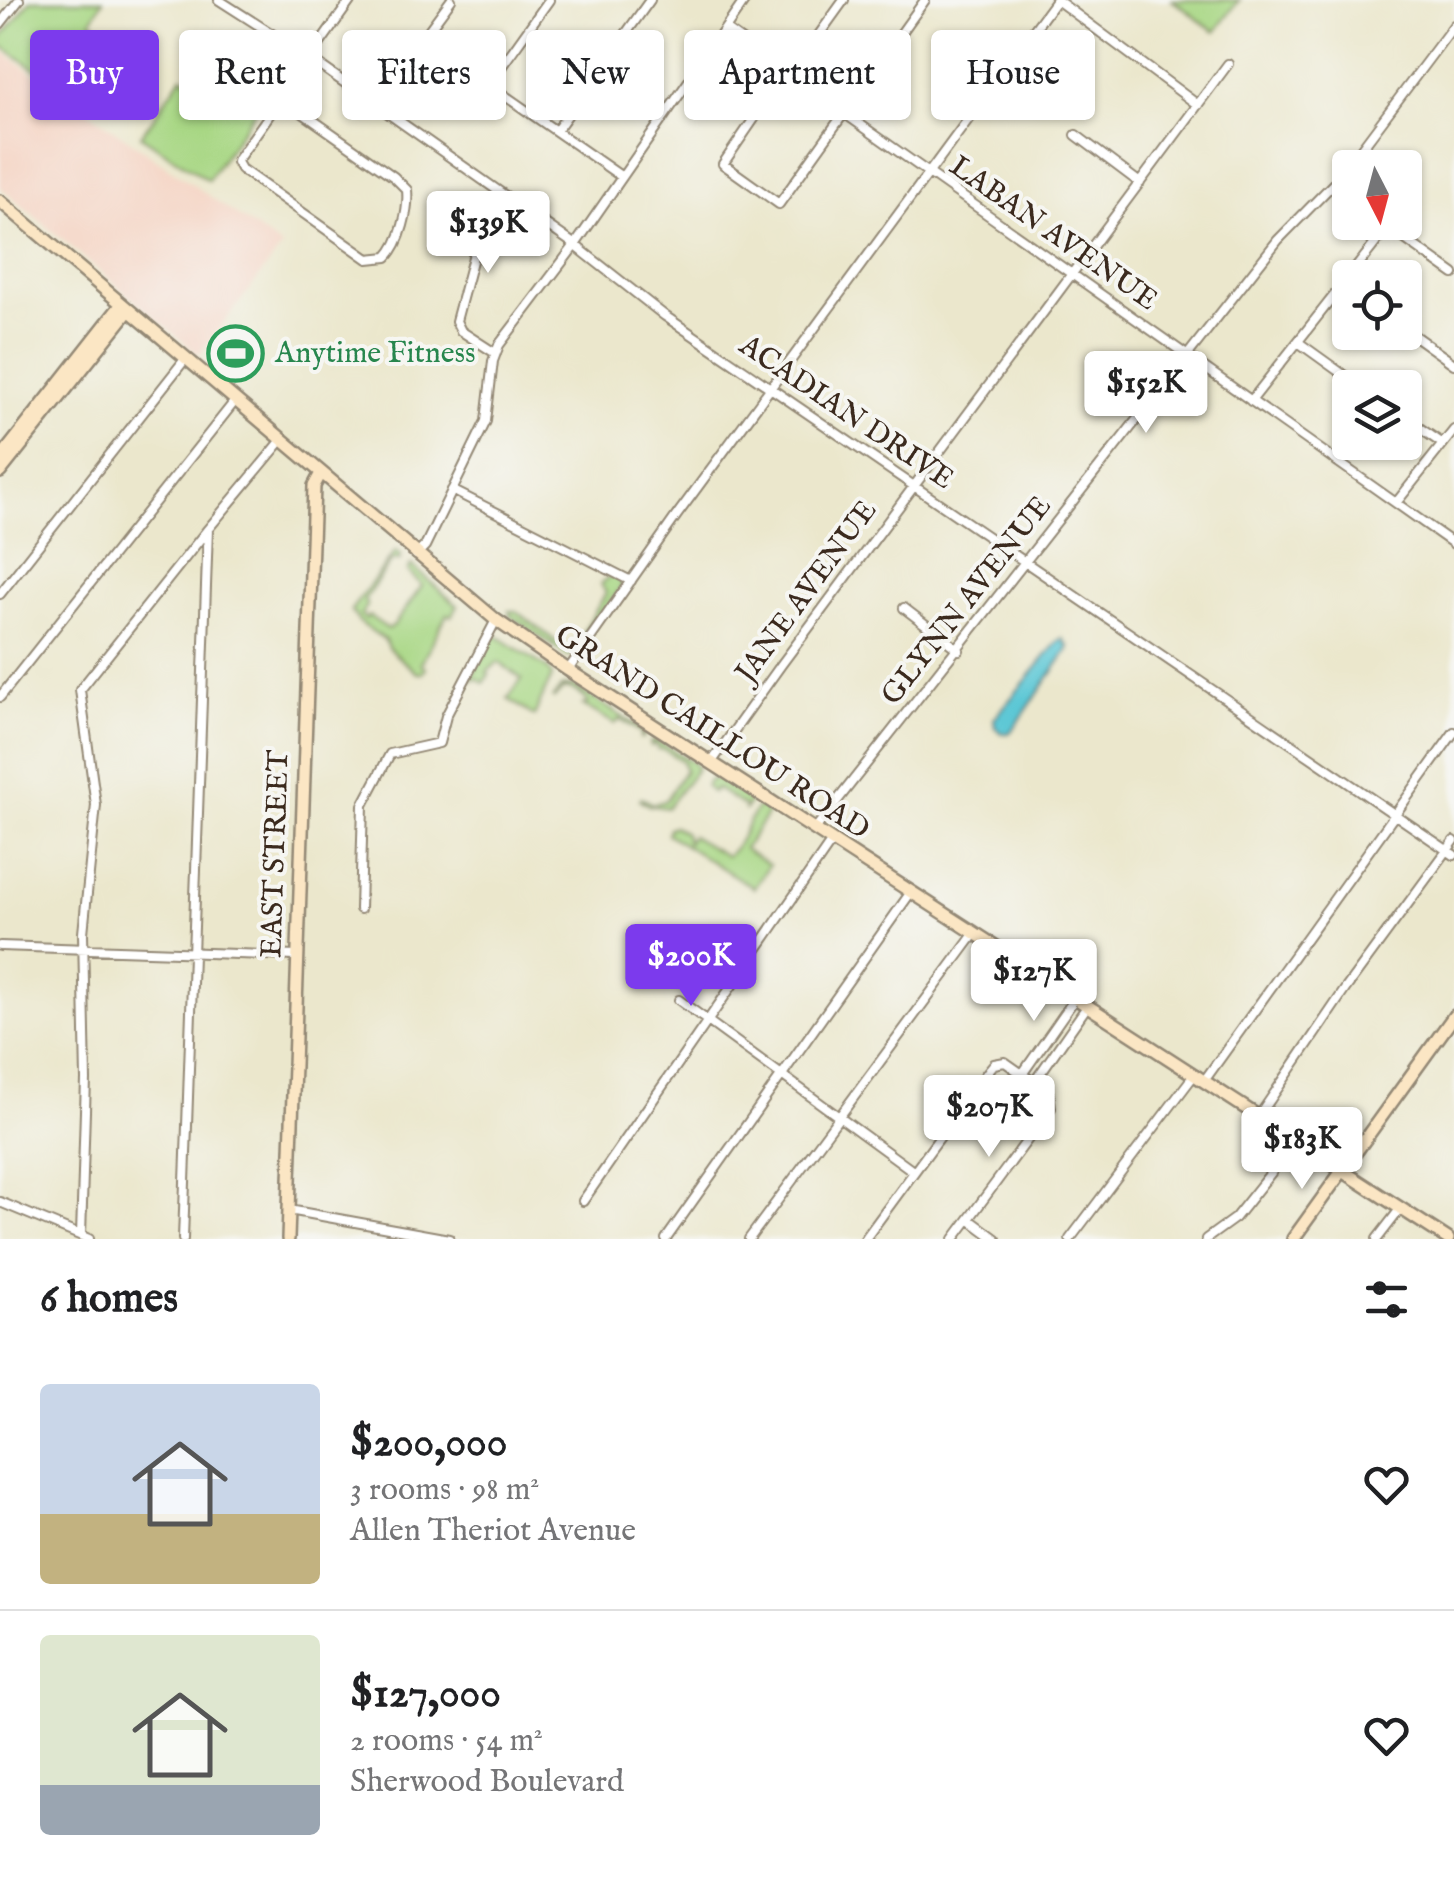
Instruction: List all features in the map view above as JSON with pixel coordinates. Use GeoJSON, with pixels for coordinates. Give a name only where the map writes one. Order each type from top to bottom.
{"type":"FeatureCollection","features":[{"type":"Feature","properties":{"kind":"main road","name":"GRAND CAILLOU ROAD"},"geometry":{"type":"LineString","coordinates":[[0,201],[496,620],[1448,1239]]}},
{"type":"Feature","properties":{"kind":"main road"},"geometry":{"type":"LineString","coordinates":[[0,459],[125,307]]}},
{"type":"Feature","properties":{"kind":"main road"},"geometry":{"type":"LineString","coordinates":[[0,472],[125,307]]}},
{"type":"Feature","properties":{"kind":"main road","name":"EAST STREET"},"geometry":{"type":"LineString","coordinates":[[288,1239],[314,486],[321,474]]}},
{"type":"Feature","properties":{"kind":"main road"},"geometry":{"type":"LineString","coordinates":[[1293,1239],[1454,1016]]}},
{"type":"Feature","properties":{"kind":"street"},"geometry":{"type":"LineString","coordinates":[[0,24],[19,0]]}},
{"type":"Feature","properties":{"kind":"street","name":"ACADIAN DRIVE"},"geometry":{"type":"LineString","coordinates":[[219,0],[266,30]]}},
{"type":"Feature","properties":{"kind":"street"},"geometry":{"type":"LineString","coordinates":[[322,38],[351,0]]}},
{"type":"Feature","properties":{"kind":"street"},"geometry":{"type":"LineString","coordinates":[[428,30],[451,0]]}},
{"type":"Feature","properties":{"kind":"street"},"geometry":{"type":"LineString","coordinates":[[506,60],[549,0]]}},
{"type":"Feature","properties":{"kind":"street"},"geometry":{"type":"LineString","coordinates":[[556,131],[650,0]]}},
{"type":"Feature","properties":{"kind":"street"},"geometry":{"type":"LineString","coordinates":[[416,555],[425,546],[488,414],[495,352],[746,0]]}},
{"type":"Feature","properties":{"kind":"street"},"geometry":{"type":"LineString","coordinates":[[821,30],[844,0]]}},
{"type":"Feature","properties":{"kind":"street"},"geometry":{"type":"LineString","coordinates":[[903,30],[925,0]]}},
{"type":"Feature","properties":{"kind":"street"},"geometry":{"type":"LineString","coordinates":[[568,670],[1056,0],[1198,104]]}},
{"type":"Feature","properties":{"kind":"street","name":"GLYNN AVENUE"},"geometry":{"type":"LineString","coordinates":[[815,830],[1286,231],[1340,177],[1454,26]]}},
{"type":"Feature","properties":{"kind":"street","name":"JANE AVENUE"},"geometry":{"type":"LineString","coordinates":[[711,763],[1228,64]]}},
{"type":"Feature","properties":{"kind":"street"},"geometry":{"type":"LineString","coordinates":[[506,96],[622,177]]}},
{"type":"Feature","properties":{"kind":"street"},"geometry":{"type":"LineString","coordinates":[[280,97],[407,190],[408,203],[392,253],[379,260],[368,259],[241,169],[238,159],[280,97]]}},
{"type":"Feature","properties":{"kind":"street","name":"ACADIAN DRIVE"},"geometry":{"type":"LineString","coordinates":[[398,120],[575,244],[654,308],[1450,853]]}},
{"type":"Feature","properties":{"kind":"street"},"geometry":{"type":"LineString","coordinates":[[754,120],[722,164],[779,204],[839,120]]}},
{"type":"Feature","properties":{"kind":"street","name":"LABAN AVENUE"},"geometry":{"type":"LineString","coordinates":[[854,120],[1454,544]]}},
{"type":"Feature","properties":{"kind":"street"},"geometry":{"type":"LineString","coordinates":[[1076,135],[1140,183]]}},
{"type":"Feature","properties":{"kind":"street"},"geometry":{"type":"LineString","coordinates":[[495,352],[461,331],[456,320],[477,242],[506,197]]}},
{"type":"Feature","properties":{"kind":"street"},"geometry":{"type":"LineString","coordinates":[[1410,240],[1454,274]]}},
{"type":"Feature","properties":{"kind":"street"},"geometry":{"type":"LineString","coordinates":[[1251,401],[1332,304]]}},
{"type":"Feature","properties":{"kind":"street"},"geometry":{"type":"LineString","coordinates":[[1298,342],[1337,370]]}},
{"type":"Feature","properties":{"kind":"street"},"geometry":{"type":"LineString","coordinates":[[1422,342],[1454,364]]}},
{"type":"Feature","properties":{"kind":"street"},"geometry":{"type":"LineString","coordinates":[[0,594],[186,358]]}},
{"type":"Feature","properties":{"kind":"street"},"geometry":{"type":"LineString","coordinates":[[0,697],[235,401]]}},
{"type":"Feature","properties":{"kind":"street"},"geometry":{"type":"LineString","coordinates":[[1422,430],[1443,444]]}},
{"type":"Feature","properties":{"kind":"street"},"geometry":{"type":"LineString","coordinates":[[1396,503],[1454,430]]}},
{"type":"Feature","properties":{"kind":"street"},"geometry":{"type":"LineString","coordinates":[[0,1202],[85,1237],[83,948],[86,880],[96,805],[80,690],[282,440]]}},
{"type":"Feature","properties":{"kind":"street"},"geometry":{"type":"LineString","coordinates":[[452,490],[631,581]]}},
{"type":"Feature","properties":{"kind":"street"},"geometry":{"type":"LineString","coordinates":[[183,1239],[208,529]]}},
{"type":"Feature","properties":{"kind":"street"},"geometry":{"type":"LineString","coordinates":[[904,608],[959,650]]}},
{"type":"Feature","properties":{"kind":"street"},"geometry":{"type":"LineString","coordinates":[[360,908],[363,806],[390,754],[439,743],[446,716],[496,620]]}},
{"type":"Feature","properties":{"kind":"street"},"geometry":{"type":"LineString","coordinates":[[1070,1239],[1199,1078],[1454,732]]}},
{"type":"Feature","properties":{"kind":"street"},"geometry":{"type":"LineString","coordinates":[[1259,1116],[1346,988],[1450,853],[1454,841]]}},
{"type":"Feature","properties":{"kind":"street"},"geometry":{"type":"LineString","coordinates":[[583,1200],[832,842]]}},
{"type":"Feature","properties":{"kind":"street"},"geometry":{"type":"LineString","coordinates":[[666,1239],[911,892]]}},
{"type":"Feature","properties":{"kind":"street"},"geometry":{"type":"LineString","coordinates":[[749,1239],[976,933]]}},
{"type":"Feature","properties":{"kind":"street"},"geometry":{"type":"LineString","coordinates":[[0,946],[297,956]]}},
{"type":"Feature","properties":{"kind":"street"},"geometry":{"type":"LineString","coordinates":[[1023,1073],[1076,997]]}},
{"type":"Feature","properties":{"kind":"street"},"geometry":{"type":"LineString","coordinates":[[680,1000],[913,1171]]}},
{"type":"Feature","properties":{"kind":"street"},"geometry":{"type":"LineString","coordinates":[[1035,1081],[1088,1006]]}},
{"type":"Feature","properties":{"kind":"street"},"geometry":{"type":"LineString","coordinates":[[865,1239],[994,1064],[1004,1062],[1049,1092],[1051,1108],[954,1239]]}},
{"type":"Feature","properties":{"kind":"street"},"geometry":{"type":"LineString","coordinates":[[1206,1239],[1228,1226],[1297,1140]]}},
{"type":"Feature","properties":{"kind":"street"},"geometry":{"type":"LineString","coordinates":[[1377,1239],[1401,1208]]}},
{"type":"Feature","properties":{"kind":"street"},"geometry":{"type":"LineString","coordinates":[[289,1210],[449,1239]]}},
{"type":"Feature","properties":{"kind":"street"},"geometry":{"type":"LineString","coordinates":[[968,1219],[996,1239]]}},
{"type":"Feature","properties":{"kind":"shaded area"},"geometry":{"type":"Polygon","coordinates":[[[0,50],[30,71],[30,120],[100,120],[282,247],[199,355],[0,187],[0,50]]]}},
{"type":"Feature","properties":{"kind":"green space"},"geometry":{"type":"Polygon","coordinates":[[[31,0],[103,0],[91,21],[105,30],[30,30],[30,65],[0,45],[31,0]]]}},
{"type":"Feature","properties":{"kind":"green space"},"geometry":{"type":"Polygon","coordinates":[[[1172,0],[1239,0],[1215,32],[1172,0]]]}},
{"type":"Feature","properties":{"kind":"green space"},"geometry":{"type":"Polygon","coordinates":[[[179,80],[179,120],[249,120],[208,180],[141,136],[152,120],[159,120],[159,110],[179,80]]]}},
{"type":"Feature","properties":{"kind":"green space"},"geometry":{"type":"Polygon","coordinates":[[[396,551],[400,560],[392,560],[364,600],[367,605],[361,615],[388,629],[394,625],[422,586],[408,571],[411,565],[458,606],[451,616],[447,614],[421,664],[426,668],[423,673],[417,673],[388,648],[385,640],[359,622],[351,610],[396,551]]]}},
{"type":"Feature","properties":{"kind":"green space"},"geometry":{"type":"Polygon","coordinates":[[[611,575],[621,581],[621,588],[569,657],[510,616],[509,611],[516,611],[566,649],[584,631],[606,593],[601,584],[611,575]]]}},
{"type":"Feature","properties":{"kind":"green space"},"geometry":{"type":"Polygon","coordinates":[[[494,634],[548,669],[552,676],[534,716],[508,699],[522,679],[498,662],[487,672],[484,683],[477,678],[470,680],[494,634]]]}},
{"type":"Feature","properties":{"kind":"green space"},"geometry":{"type":"Polygon","coordinates":[[[574,686],[640,728],[644,733],[643,738],[642,733],[620,719],[615,724],[583,705],[588,703],[574,691],[563,689],[553,699],[561,687],[574,686]]]}},
{"type":"Feature","properties":{"kind":"green space"},"geometry":{"type":"Polygon","coordinates":[[[657,740],[697,768],[667,808],[648,805],[639,799],[653,804],[665,801],[685,770],[682,761],[657,749],[658,744],[651,746],[650,742],[657,740]]]}},
{"type":"Feature","properties":{"kind":"green space"},"geometry":{"type":"Polygon","coordinates":[[[711,779],[718,779],[748,799],[745,811],[745,807],[716,788],[712,792],[708,789],[706,785],[711,779]]]}},
{"type":"Feature","properties":{"kind":"green space"},"geometry":{"type":"Polygon","coordinates":[[[759,806],[769,812],[744,849],[769,865],[754,888],[667,834],[674,826],[685,833],[687,842],[691,836],[726,856],[737,845],[759,806]]]}},
{"type":"Feature","properties":{"kind":"water"},"geometry":{"type":"Polygon","coordinates":[[[1063,639],[1069,647],[1067,651],[1015,727],[1009,733],[1001,733],[994,719],[1063,639]]]}},
{"type":"Feature","properties":{"kind":"place","name":"Anytime Fitness"},"geometry":{"type":"Point","coordinates":[236,354]}}]}
